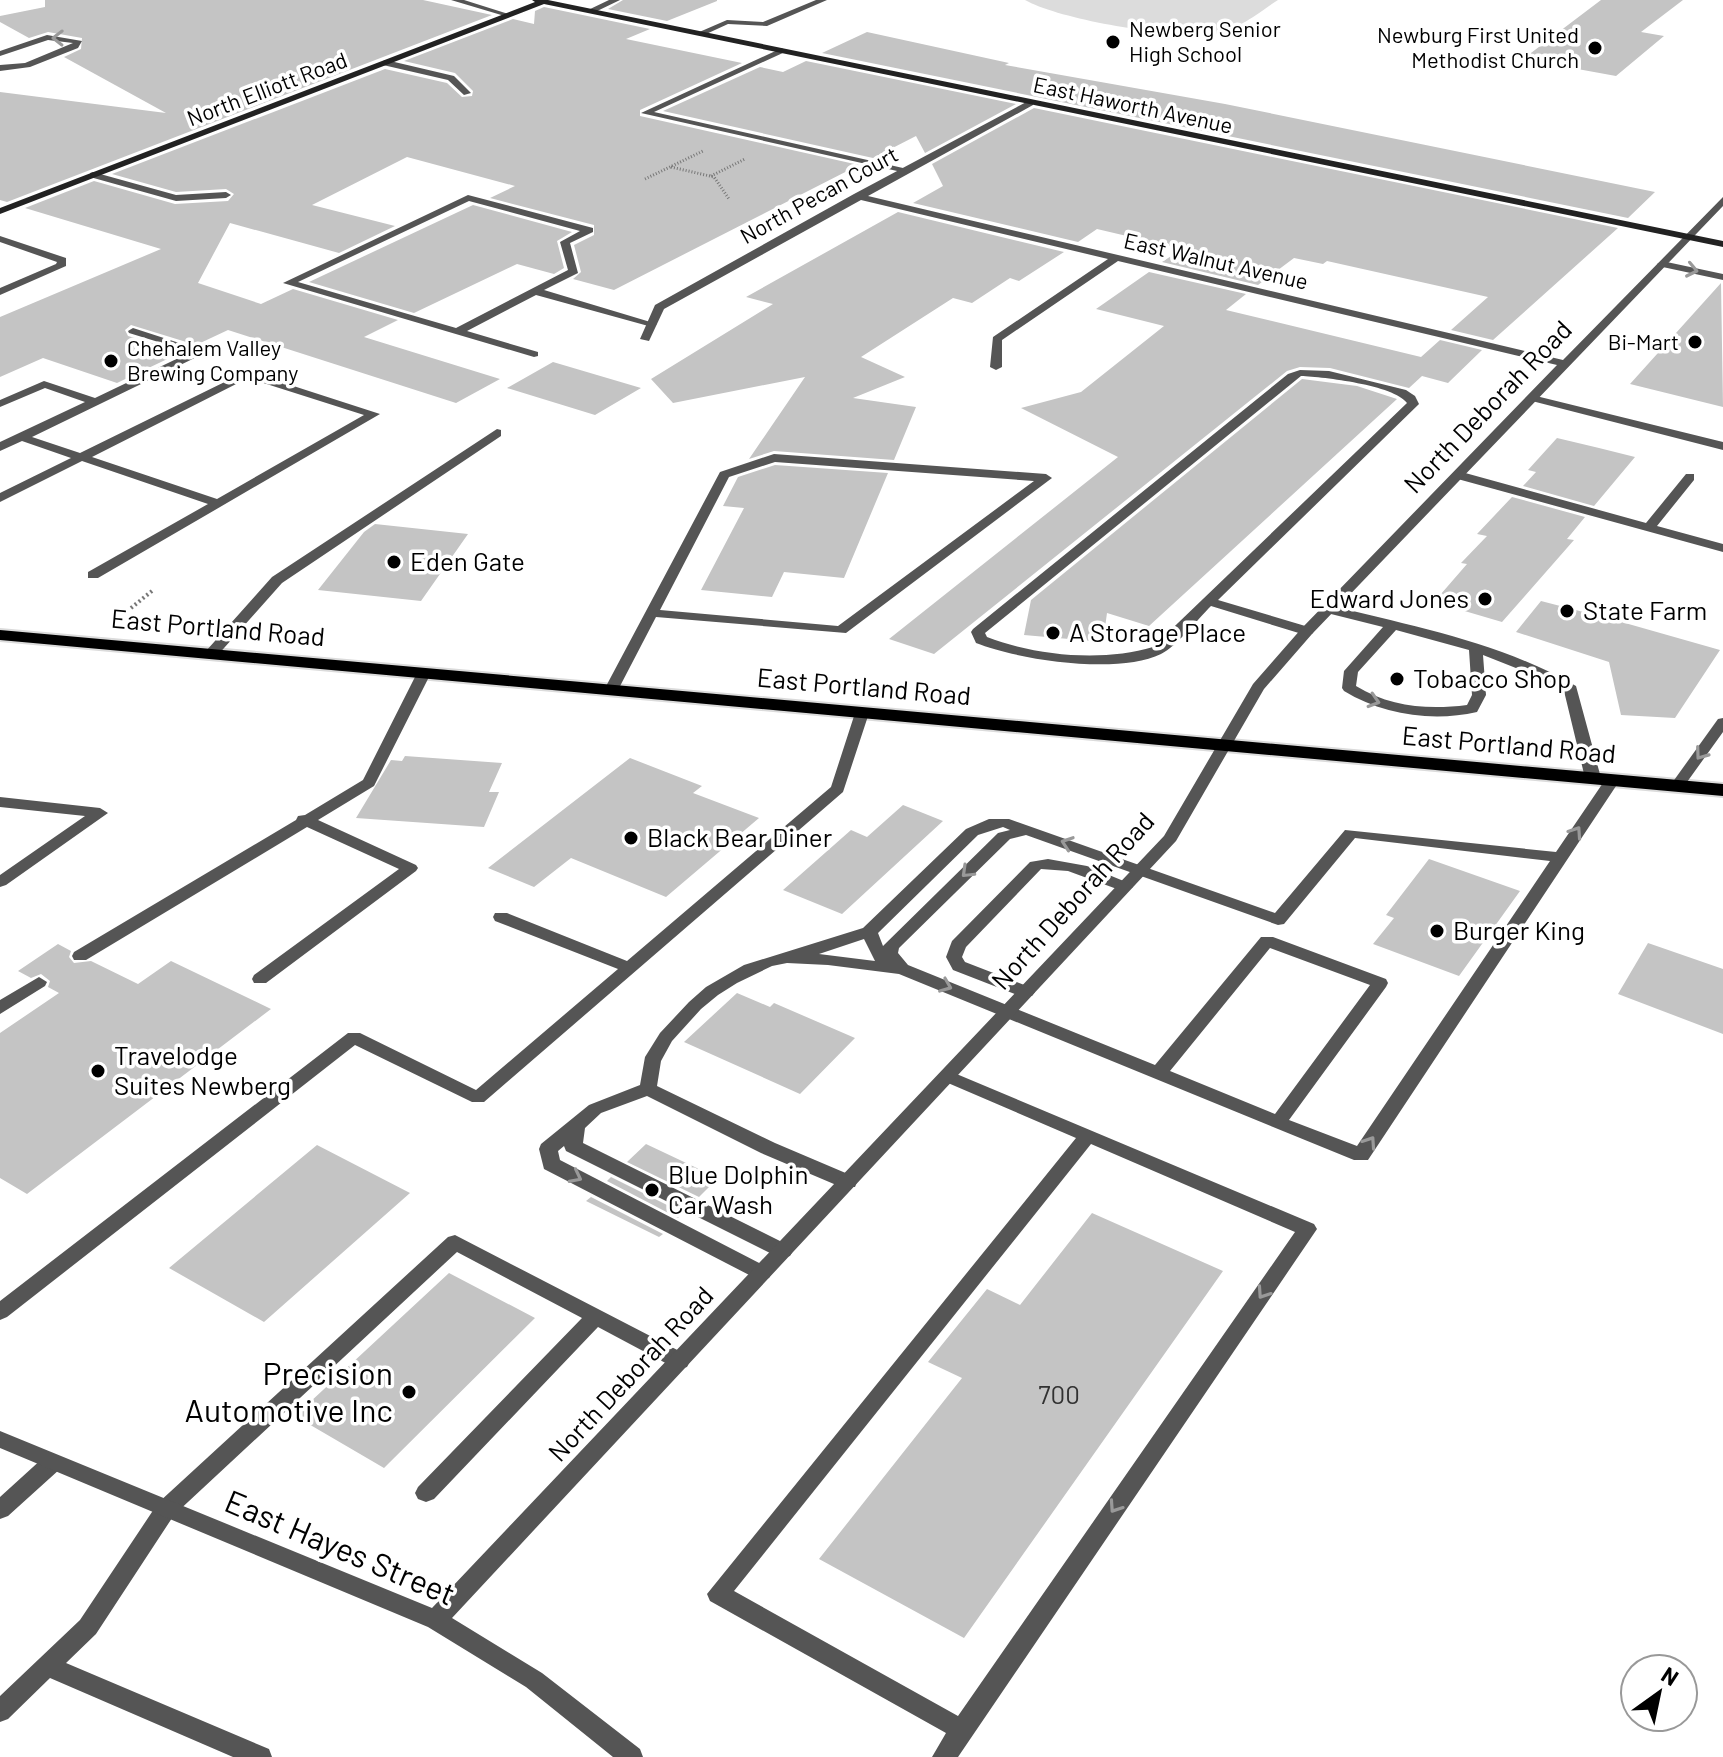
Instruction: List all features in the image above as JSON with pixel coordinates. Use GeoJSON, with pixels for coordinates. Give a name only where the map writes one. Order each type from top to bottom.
{"type":"FeatureCollection","features":[{"type":"Feature","properties":{"kind":"main road","name":"East Portland Road"},"geometry":{"type":"LineString","coordinates":[[0,635],[1723,790]]}},
{"type":"Feature","properties":{"kind":"street"},"geometry":{"type":"LineString","coordinates":[[455,0],[508,15]]}},
{"type":"Feature","properties":{"kind":"street","name":"North Elliott Road"},"geometry":{"type":"LineString","coordinates":[[0,211],[542,0]]}},
{"type":"Feature","properties":{"kind":"street","name":"East Haworth Avenue"},"geometry":{"type":"LineString","coordinates":[[542,0],[1723,244]]}},
{"type":"Feature","properties":{"kind":"street"},"geometry":{"type":"LineString","coordinates":[[590,11],[616,0]]}},
{"type":"Feature","properties":{"kind":"street"},"geometry":{"type":"LineString","coordinates":[[701,33],[727,22],[764,24],[823,0]]}},
{"type":"Feature","properties":{"kind":"street"},"geometry":{"type":"LineString","coordinates":[[0,54],[47,37],[78,41],[75,46],[27,65],[0,68]]}},
{"type":"Feature","properties":{"kind":"street"},"geometry":{"type":"LineString","coordinates":[[782,50],[645,113],[903,171]]}},
{"type":"Feature","properties":{"kind":"street"},"geometry":{"type":"LineString","coordinates":[[386,63],[451,78],[467,93]]}},
{"type":"Feature","properties":{"kind":"street","name":"North Pecan Court"},"geometry":{"type":"LineString","coordinates":[[645,339],[659,307],[1030,103]]}},
{"type":"Feature","properties":{"kind":"street"},"geometry":{"type":"LineString","coordinates":[[93,175],[176,198],[226,195]]}},
{"type":"Feature","properties":{"kind":"street","name":"East Walnut Avenue"},"geometry":{"type":"LineString","coordinates":[[857,196],[1566,364]]}},
{"type":"Feature","properties":{"kind":"street"},"geometry":{"type":"LineString","coordinates":[[457,332],[574,271],[565,242],[589,230],[468,198],[288,283],[457,332],[534,354]]}},
{"type":"Feature","properties":{"kind":"street","name":"North Deborah Road"},"geometry":{"type":"LineString","coordinates":[[436,1620],[1170,838],[1258,687],[1307,631],[1723,200]]}},
{"type":"Feature","properties":{"kind":"street"},"geometry":{"type":"LineString","coordinates":[[0,239],[62,260],[61,266],[48,273],[0,292]]}},
{"type":"Feature","properties":{"kind":"street"},"geometry":{"type":"LineString","coordinates":[[996,367],[997,339],[1116,258]]}},
{"type":"Feature","properties":{"kind":"street"},"geometry":{"type":"LineString","coordinates":[[1662,264],[1723,277]]}},
{"type":"Feature","properties":{"kind":"street"},"geometry":{"type":"LineString","coordinates":[[535,291],[652,324]]}},
{"type":"Feature","properties":{"kind":"street"},"geometry":{"type":"LineString","coordinates":[[0,447],[201,352],[133,331]]}},
{"type":"Feature","properties":{"kind":"street"},"geometry":{"type":"LineString","coordinates":[[0,498],[247,374],[374,414],[93,575]]}},
{"type":"Feature","properties":{"kind":"street"},"geometry":{"type":"LineString","coordinates":[[1329,374],[1411,398],[1413,404],[1406,413],[1211,602],[1158,650],[1144,657],[1118,659],[1015,652],[981,640],[978,632],[1292,376],[1329,374]]}},
{"type":"Feature","properties":{"kind":"street"},"geometry":{"type":"LineString","coordinates":[[0,404],[44,384],[95,402]]}},
{"type":"Feature","properties":{"kind":"street"},"geometry":{"type":"LineString","coordinates":[[1532,398],[1723,446]]}},
{"type":"Feature","properties":{"kind":"street"},"geometry":{"type":"LineString","coordinates":[[211,654],[277,580],[497,433]]}},
{"type":"Feature","properties":{"kind":"street"},"geometry":{"type":"LineString","coordinates":[[21,437],[218,503]]}},
{"type":"Feature","properties":{"kind":"street"},"geometry":{"type":"LineString","coordinates":[[611,690],[724,475],[774,458],[1046,478],[841,630],[652,613]]}},
{"type":"Feature","properties":{"kind":"street"},"geometry":{"type":"LineString","coordinates":[[1458,475],[1723,548]]}},
{"type":"Feature","properties":{"kind":"street"},"geometry":{"type":"LineString","coordinates":[[1648,528],[1690,477]]}},
{"type":"Feature","properties":{"kind":"street"},"geometry":{"type":"LineString","coordinates":[[1211,602],[1307,631]]}},
{"type":"Feature","properties":{"kind":"street"},"geometry":{"type":"LineString","coordinates":[[869,932],[879,956],[904,970],[1361,1155],[1560,857],[1602,779],[1571,689],[1550,675],[1476,650],[1328,609]]}},
{"type":"Feature","properties":{"kind":"street"},"geometry":{"type":"LineString","coordinates":[[1391,627],[1351,671],[1349,688],[1367,701],[1447,713],[1472,709],[1479,695],[1476,650]]}},
{"type":"Feature","properties":{"kind":"street"},"geometry":{"type":"LineString","coordinates":[[80,956],[303,819],[369,783],[424,673]]}},
{"type":"Feature","properties":{"kind":"street"},"geometry":{"type":"LineString","coordinates":[[0,1312],[354,1037],[478,1098],[838,789],[862,713]]}},
{"type":"Feature","properties":{"kind":"street"},"geometry":{"type":"LineString","coordinates":[[1677,786],[1723,722]]}},
{"type":"Feature","properties":{"kind":"street"},"geometry":{"type":"LineString","coordinates":[[0,802],[100,813],[0,882]]}},
{"type":"Feature","properties":{"kind":"street"},"geometry":{"type":"LineString","coordinates":[[260,979],[410,868],[303,819]]}},
{"type":"Feature","properties":{"kind":"street"},"geometry":{"type":"LineString","coordinates":[[648,1089],[654,1055],[675,1027],[720,985],[750,966],[788,958],[869,932],[972,832],[989,824],[1004,822],[1029,830],[1278,920]]}},
{"type":"Feature","properties":{"kind":"street"},"geometry":{"type":"LineString","coordinates":[[904,970],[890,954],[891,947],[1004,836],[1029,830]]}},
{"type":"Feature","properties":{"kind":"street"},"geometry":{"type":"LineString","coordinates":[[1159,1073],[1267,941],[1278,920],[1351,833],[1560,857]]}},
{"type":"Feature","properties":{"kind":"street"},"geometry":{"type":"LineString","coordinates":[[1026,992],[959,966],[954,957],[958,945],[1036,865],[1050,862],[1070,866],[1125,887]]}},
{"type":"Feature","properties":{"kind":"street"},"geometry":{"type":"LineString","coordinates":[[501,917],[630,968]]}},
{"type":"Feature","properties":{"kind":"street"},"geometry":{"type":"LineString","coordinates":[[1267,941],[1380,983],[1278,1122]]}},
{"type":"Feature","properties":{"kind":"street"},"geometry":{"type":"LineString","coordinates":[[788,958],[904,970]]}},
{"type":"Feature","properties":{"kind":"street"},"geometry":{"type":"LineString","coordinates":[[0,1008],[39,982]]}},
{"type":"Feature","properties":{"kind":"street"},"geometry":{"type":"LineString","coordinates":[[944,1757],[1307,1229],[947,1076]]}},
{"type":"Feature","properties":{"kind":"street"},"geometry":{"type":"LineString","coordinates":[[762,1273],[551,1164],[548,1149],[595,1109],[648,1089],[768,1148],[848,1182]]}},
{"type":"Feature","properties":{"kind":"street"},"geometry":{"type":"LineString","coordinates":[[576,1126],[573,1146],[783,1251]]}},
{"type":"Feature","properties":{"kind":"street"},"geometry":{"type":"LineString","coordinates":[[962,1730],[718,1594],[1088,1135]]}},
{"type":"Feature","properties":{"kind":"street"},"geometry":{"type":"LineString","coordinates":[[0,1711],[88,1627],[166,1509],[455,1242],[680,1361]]}},
{"type":"Feature","properties":{"kind":"street"},"geometry":{"type":"LineString","coordinates":[[426,1493],[595,1317]]}},
{"type":"Feature","properties":{"kind":"street","name":"East Hayes Street"},"geometry":{"type":"LineString","coordinates":[[0,1439],[436,1620],[534,1680],[631,1757]]}},
{"type":"Feature","properties":{"kind":"street"},"geometry":{"type":"LineString","coordinates":[[0,1510],[52,1463]]}},
{"type":"Feature","properties":{"kind":"street"},"geometry":{"type":"LineString","coordinates":[[47,1666],[260,1757]]}},
{"type":"Feature","properties":{"kind":"path"},"geometry":{"type":"LineString","coordinates":[[645,179],[705,150]]}},
{"type":"Feature","properties":{"kind":"path"},"geometry":{"type":"LineString","coordinates":[[711,177],[756,153]]}},
{"type":"Feature","properties":{"kind":"path"},"geometry":{"type":"LineString","coordinates":[[670,167],[711,177],[729,199]]}},
{"type":"Feature","properties":{"kind":"path"},"geometry":{"type":"LineString","coordinates":[[131,608],[152,591]]}},
{"type":"Feature","properties":{"kind":"shaded area"},"geometry":{"type":"Polygon","coordinates":[[[1025,0],[1278,0],[1234,28],[1219,33],[1177,34],[1120,27],[1064,15],[1025,0]]]}},
{"type":"Feature","properties":{"kind":"building"},"geometry":{"type":"Polygon","coordinates":[[[45,0],[423,0],[492,15],[7,202],[0,200],[0,92],[166,113],[64,57],[81,49],[82,38],[48,32],[29,38],[0,22],[0,16],[45,7],[45,0]]]}},
{"type":"Feature","properties":{"kind":"building"},"geometry":{"type":"Polygon","coordinates":[[[623,0],[717,1],[667,21],[608,9],[623,0]]]}},
{"type":"Feature","properties":{"kind":"building"},"geometry":{"type":"Polygon","coordinates":[[[1601,0],[1683,0],[1641,32],[1664,36],[1616,76],[1523,59],[1601,0]]]}},
{"type":"Feature","properties":{"kind":"building"},"geometry":{"type":"Polygon","coordinates":[[[544,7],[650,29],[626,39],[742,63],[640,110],[640,116],[859,165],[614,290],[573,279],[581,272],[574,245],[594,235],[594,225],[490,198],[515,186],[407,157],[312,205],[395,226],[339,253],[230,223],[198,283],[261,304],[293,289],[398,320],[364,337],[500,379],[456,403],[228,330],[196,345],[131,325],[125,330],[128,336],[182,352],[117,383],[43,358],[0,377],[0,317],[161,249],[25,208],[94,181],[175,204],[228,201],[234,194],[226,189],[176,192],[112,174],[385,69],[447,83],[462,97],[472,96],[473,91],[455,73],[404,61],[513,19],[534,24],[535,11],[544,7]]]}},
{"type":"Feature","properties":{"kind":"building"},"geometry":{"type":"Polygon","coordinates":[[[867,32],[1009,63],[1005,65],[1225,104],[1655,192],[1628,218],[822,53],[867,32]]]}},
{"type":"Feature","properties":{"kind":"building"},"geometry":{"type":"Polygon","coordinates":[[[806,61],[1016,104],[925,153],[916,136],[873,158],[663,111],[760,67],[783,72],[806,61]]]}},
{"type":"Feature","properties":{"kind":"building"},"geometry":{"type":"Polygon","coordinates":[[[1034,108],[1618,228],[1493,340],[1451,330],[1488,297],[1327,261],[1323,264],[1294,258],[1258,285],[1162,262],[1182,249],[1097,229],[1078,242],[913,203],[943,186],[932,164],[1034,108]]]}},
{"type":"Feature","properties":{"kind":"building"},"geometry":{"type":"Polygon","coordinates":[[[473,205],[572,232],[557,241],[564,268],[554,274],[517,264],[414,313],[309,282],[473,205]]]}},
{"type":"Feature","properties":{"kind":"building"},"geometry":{"type":"Polygon","coordinates":[[[898,212],[1064,252],[1019,281],[1010,278],[972,303],[953,298],[861,357],[905,377],[853,398],[916,407],[894,460],[774,451],[749,459],[805,377],[673,403],[651,379],[773,304],[746,297],[898,212]]]}},
{"type":"Feature","properties":{"kind":"building"},"geometry":{"type":"Polygon","coordinates":[[[1149,272],[1246,294],[1226,310],[1421,357],[1440,340],[1482,350],[1448,383],[1422,376],[1409,388],[1330,368],[1300,367],[1287,371],[934,654],[889,639],[1118,457],[1021,408],[1081,392],[1164,326],[1096,309],[1149,272]]]}},
{"type":"Feature","properties":{"kind":"building","name":"Bi-Mart"},"geometry":{"type":"Polygon","coordinates":[[[1721,283],[1723,407],[1630,384],[1721,283]]]}},
{"type":"Feature","properties":{"kind":"building"},"geometry":{"type":"Polygon","coordinates":[[[553,362],[641,388],[595,415],[507,388],[553,362]]]}},
{"type":"Feature","properties":{"kind":"building"},"geometry":{"type":"Polygon","coordinates":[[[1302,379],[1357,386],[1397,399],[1149,626],[1107,613],[1103,642],[1024,635],[1031,600],[1302,379]]]}},
{"type":"Feature","properties":{"kind":"building"},"geometry":{"type":"Polygon","coordinates":[[[1557,438],[1635,457],[1594,506],[1523,486],[1536,472],[1528,470],[1557,438]]]}},
{"type":"Feature","properties":{"kind":"building"},"geometry":{"type":"Polygon","coordinates":[[[775,465],[888,473],[844,578],[784,572],[772,597],[701,590],[744,508],[723,506],[738,477],[775,465]]]}},
{"type":"Feature","properties":{"kind":"building"},"geometry":{"type":"Polygon","coordinates":[[[1512,497],[1585,517],[1567,539],[1574,540],[1502,622],[1434,602],[1467,564],[1461,563],[1487,536],[1477,534],[1512,497]]]}},
{"type":"Feature","properties":{"kind":"building","name":"Eden Gate"},"geometry":{"type":"Polygon","coordinates":[[[375,524],[468,534],[421,601],[318,590],[364,532],[375,524]]]}},
{"type":"Feature","properties":{"kind":"building"},"geometry":{"type":"Polygon","coordinates":[[[1541,601],[1720,650],[1675,718],[1621,715],[1609,662],[1516,632],[1541,601]]]}},
{"type":"Feature","properties":{"kind":"building"},"geometry":{"type":"Polygon","coordinates":[[[405,756],[502,763],[489,792],[499,792],[484,827],[356,818],[391,760],[402,761],[405,756]]]}},
{"type":"Feature","properties":{"kind":"building","name":"Black Bear Diner"},"geometry":{"type":"Polygon","coordinates":[[[630,758],[702,786],[693,793],[759,818],[666,897],[571,858],[534,887],[488,868],[630,758]]]}},
{"type":"Feature","properties":{"kind":"building"},"geometry":{"type":"Polygon","coordinates":[[[903,805],[943,821],[842,914],[783,890],[851,830],[867,837],[903,805]]]}},
{"type":"Feature","properties":{"kind":"building","name":"Burger King"},"geometry":{"type":"Polygon","coordinates":[[[1429,859],[1520,891],[1459,976],[1373,944],[1394,918],[1386,915],[1429,859]]]}},
{"type":"Feature","properties":{"kind":"building"},"geometry":{"type":"Polygon","coordinates":[[[1648,943],[1723,969],[1723,1034],[1618,994],[1648,943]]]}},
{"type":"Feature","properties":{"kind":"building","name":"Travelodge Suites Newberg"},"geometry":{"type":"Polygon","coordinates":[[[58,944],[71,951],[69,957],[74,963],[91,961],[138,984],[171,961],[271,1009],[27,1194],[0,1178],[0,1033],[59,993],[48,987],[50,981],[41,974],[31,978],[18,971],[58,944]]]}},
{"type":"Feature","properties":{"kind":"building"},"geometry":{"type":"Polygon","coordinates":[[[737,993],[770,1007],[774,1003],[855,1038],[800,1094],[684,1042],[737,993]]]}},
{"type":"Feature","properties":{"kind":"building"},"geometry":{"type":"Polygon","coordinates":[[[646,1144],[718,1178],[699,1197],[627,1162],[646,1144]]]}},
{"type":"Feature","properties":{"kind":"building"},"geometry":{"type":"Polygon","coordinates":[[[317,1145],[410,1193],[264,1322],[169,1268],[317,1145]]]}},
{"type":"Feature","properties":{"kind":"building"},"geometry":{"type":"Polygon","coordinates":[[[611,1177],[683,1213],[678,1218],[607,1181],[611,1177]]]}},
{"type":"Feature","properties":{"kind":"building"},"geometry":{"type":"Polygon","coordinates":[[[591,1197],[663,1234],[659,1237],[586,1201],[591,1197]]]}},
{"type":"Feature","properties":{"kind":"building"},"geometry":{"type":"Polygon","coordinates":[[[1092,1213],[1223,1271],[964,1638],[819,1559],[962,1378],[928,1362],[987,1289],[1020,1305],[1092,1213]]]}},
{"type":"Feature","properties":{"kind":"building"},"geometry":{"type":"Polygon","coordinates":[[[449,1273],[535,1318],[384,1468],[295,1416],[449,1273]]]}},
{"type":"Feature","properties":{"kind":"place","name":"Newberg Senior High School"},"geometry":{"type":"Point","coordinates":[1113,42]}},
{"type":"Feature","properties":{"kind":"place","name":"Newburg First United Methodist Church"},"geometry":{"type":"Point","coordinates":[1595,48]}},
{"type":"Feature","properties":{"kind":"place","name":"Bi-Mart"},"geometry":{"type":"Point","coordinates":[1695,342]}},
{"type":"Feature","properties":{"kind":"place","name":"Chehalem Valley Brewing Company"},"geometry":{"type":"Point","coordinates":[111,361]}},
{"type":"Feature","properties":{"kind":"place","name":"Eden Gate"},"geometry":{"type":"Point","coordinates":[394,562]}},
{"type":"Feature","properties":{"kind":"place","name":"Edward Jones"},"geometry":{"type":"Point","coordinates":[1485,599]}},
{"type":"Feature","properties":{"kind":"place","name":"State Farm"},"geometry":{"type":"Point","coordinates":[1567,611]}},
{"type":"Feature","properties":{"kind":"place","name":"A Storage Place"},"geometry":{"type":"Point","coordinates":[1053,633]}},
{"type":"Feature","properties":{"kind":"place","name":"Tobacco Shop"},"geometry":{"type":"Point","coordinates":[1397,679]}},
{"type":"Feature","properties":{"kind":"place","name":"Black Bear Diner"},"geometry":{"type":"Point","coordinates":[631,838]}},
{"type":"Feature","properties":{"kind":"place","name":"Burger King"},"geometry":{"type":"Point","coordinates":[1437,931]}},
{"type":"Feature","properties":{"kind":"place","name":"Travelodge Suites Newberg"},"geometry":{"type":"Point","coordinates":[98,1071]}},
{"type":"Feature","properties":{"kind":"place","name":"Blue Dolphin Car Wash"},"geometry":{"type":"Point","coordinates":[652,1190]}},
{"type":"Feature","properties":{"kind":"place","name":"Precision Automotive Inc"},"geometry":{"type":"Point","coordinates":[409,1392]}}]}
